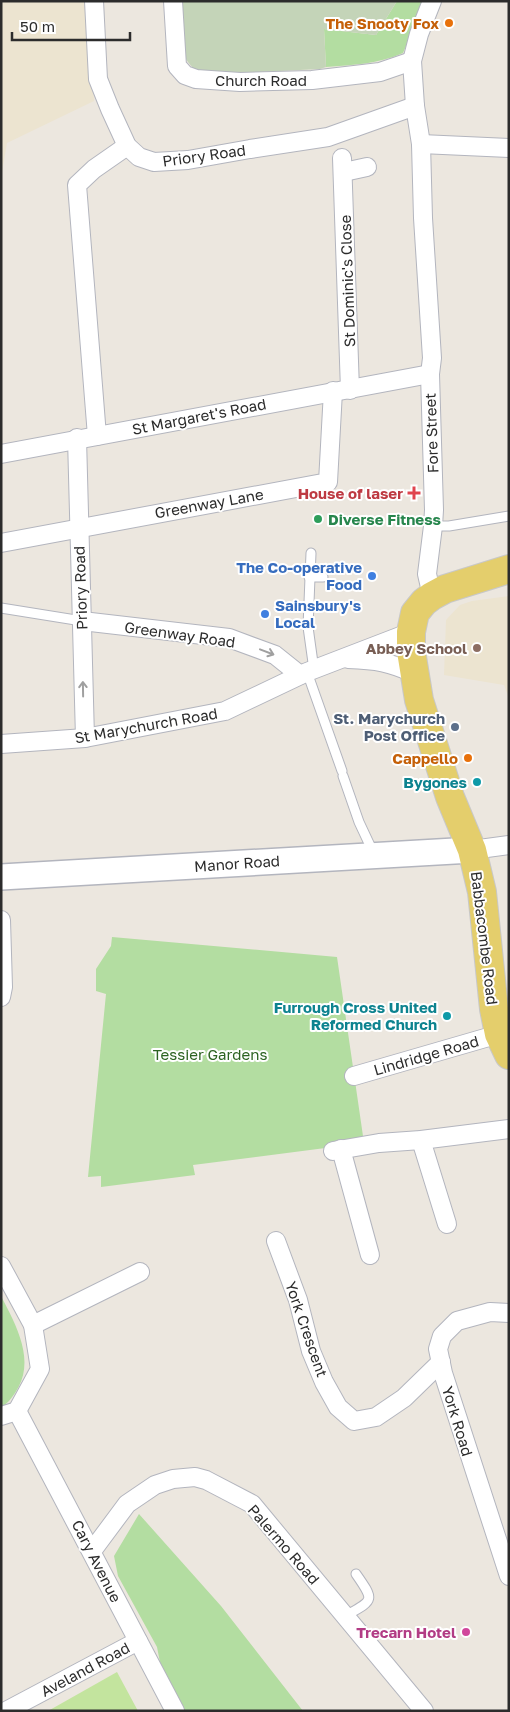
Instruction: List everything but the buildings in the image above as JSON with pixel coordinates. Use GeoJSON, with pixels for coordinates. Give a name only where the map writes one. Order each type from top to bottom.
{"type":"FeatureCollection","features":[{"type":"Feature","properties":{"kind":"main road"},"geometry":{"type":"LineString","coordinates":[[472,850],[450,796],[419,700],[411,651],[411,632],[415,613],[432,596],[445,589],[509,569]]}},
{"type":"Feature","properties":{"kind":"main road","name":"Babbacombe Road"},"geometry":{"type":"LineString","coordinates":[[472,850],[482,892],[494,1009],[504,1044]]}},
{"type":"Feature","properties":{"kind":"street"},"geometry":{"type":"LineString","coordinates":[[94,1],[98,79],[127,146],[94,169],[77,186],[97,436]]}},
{"type":"Feature","properties":{"kind":"street","name":"Church Road"},"geometry":{"type":"LineString","coordinates":[[172,1],[177,66],[184,75],[196,79],[240,82],[312,80],[380,72],[412,61]]}},
{"type":"Feature","properties":{"kind":"street","name":"Fore Street"},"geometry":{"type":"LineString","coordinates":[[432,1],[419,34],[412,61],[415,106],[421,144],[432,358],[430,374],[433,518],[427,574],[432,596]]}},
{"type":"Feature","properties":{"kind":"street","name":"Priory Road"},"geometry":{"type":"LineString","coordinates":[[127,146],[139,158],[154,162],[188,160],[328,137],[415,106]]}},
{"type":"Feature","properties":{"kind":"street"},"geometry":{"type":"LineString","coordinates":[[421,144],[509,148]]}},
{"type":"Feature","properties":{"kind":"street","name":"St Dominic's Close"},"geometry":{"type":"LineString","coordinates":[[342,390],[343,165],[367,167]]}},
{"type":"Feature","properties":{"kind":"street","name":"St Margaret's Road"},"geometry":{"type":"LineString","coordinates":[[1,454],[78,438],[430,374]]}},
{"type":"Feature","properties":{"kind":"street","name":"Greenway Lane"},"geometry":{"type":"LineString","coordinates":[[1,543],[328,482],[342,390]]}},
{"type":"Feature","properties":{"kind":"street","name":"Priory Road"},"geometry":{"type":"LineString","coordinates":[[78,438],[78,528],[84,738]]}},
{"type":"Feature","properties":{"kind":"street","name":"Greenway Road"},"geometry":{"type":"LineString","coordinates":[[82,621],[229,638],[275,655],[307,672]]}},
{"type":"Feature","properties":{"kind":"street","name":"St Marychurch Road"},"geometry":{"type":"LineString","coordinates":[[1,744],[84,738],[225,711],[307,672],[411,632]]}},
{"type":"Feature","properties":{"kind":"street","name":"St Marychurch Road"},"geometry":{"type":"LineString","coordinates":[[340,659],[378,660],[399,666],[416,674]]}},
{"type":"Feature","properties":{"kind":"street"},"geometry":{"type":"LineString","coordinates":[[472,850],[509,845]]}},
{"type":"Feature","properties":{"kind":"street","name":"Manor Road"},"geometry":{"type":"LineString","coordinates":[[1,877],[374,854],[472,850]]}},
{"type":"Feature","properties":{"kind":"street"},"geometry":{"type":"LineString","coordinates":[[1,920],[3,987],[1,997]]}},
{"type":"Feature","properties":{"kind":"street","name":"Lindridge Road"},"geometry":{"type":"LineString","coordinates":[[354,1076],[504,1044]]}},
{"type":"Feature","properties":{"kind":"street"},"geometry":{"type":"LineString","coordinates":[[370,1255],[337,1150],[379,1143],[421,1140],[509,1129]]}},
{"type":"Feature","properties":{"kind":"street"},"geometry":{"type":"LineString","coordinates":[[421,1140],[447,1224]]}},
{"type":"Feature","properties":{"kind":"street","name":"York Crescent"},"geometry":{"type":"LineString","coordinates":[[276,1241],[298,1300],[311,1351],[324,1382],[338,1407],[354,1421],[376,1417],[404,1398],[441,1362]]}},
{"type":"Feature","properties":{"kind":"street"},"geometry":{"type":"LineString","coordinates":[[1,1266],[33,1326],[40,1369],[9,1413]]}},
{"type":"Feature","properties":{"kind":"street"},"geometry":{"type":"LineString","coordinates":[[33,1326],[140,1272]]}},
{"type":"Feature","properties":{"kind":"street","name":"York Road"},"geometry":{"type":"LineString","coordinates":[[509,1313],[490,1312],[457,1321],[442,1336],[438,1349],[509,1576]]}},
{"type":"Feature","properties":{"kind":"street","name":"Cary Avenue"},"geometry":{"type":"LineString","coordinates":[[9,1413],[92,1551],[175,1711]]}},
{"type":"Feature","properties":{"kind":"street","name":"Palermo Road"},"geometry":{"type":"LineString","coordinates":[[92,1551],[127,1504],[155,1485],[172,1479],[195,1476],[206,1480],[252,1504],[424,1711]]}},
{"type":"Feature","properties":{"kind":"street","name":"Aveland Road"},"geometry":{"type":"LineString","coordinates":[[6,1711],[138,1641]]}},
{"type":"Feature","properties":{"kind":"lane"},"geometry":{"type":"LineString","coordinates":[[433,518],[449,526],[509,516]]}},
{"type":"Feature","properties":{"kind":"lane"},"geometry":{"type":"LineString","coordinates":[[311,553],[307,672],[359,822],[374,854]]}},
{"type":"Feature","properties":{"kind":"lane"},"geometry":{"type":"LineString","coordinates":[[309,577],[323,577]]}},
{"type":"Feature","properties":{"kind":"lane"},"geometry":{"type":"LineString","coordinates":[[1,608],[82,621]]}},
{"type":"Feature","properties":{"kind":"lane"},"geometry":{"type":"LineString","coordinates":[[346,1616],[367,1604],[370,1599],[370,1594],[356,1574]]}},
{"type":"Feature","properties":{"kind":"shaded area"},"geometry":{"type":"Polygon","coordinates":[[[1,1],[87,1],[94,101],[7,143],[1,178],[1,1]]]}},
{"type":"Feature","properties":{"kind":"shaded area","name":"Abbey School"},"geometry":{"type":"Polygon","coordinates":[[[509,596],[509,698],[504,685],[444,675],[446,620],[460,605],[472,601],[509,596]]]}},
{"type":"Feature","properties":{"kind":"green space"},"geometry":{"type":"Polygon","coordinates":[[[182,1],[397,1],[376,35],[324,29],[326,67],[320,69],[201,75],[192,67],[182,50],[179,33],[182,1]]]}},
{"type":"Feature","properties":{"kind":"green space"},"geometry":{"type":"Polygon","coordinates":[[[397,1],[425,1],[403,53],[375,62],[326,67],[324,29],[376,35],[397,1]]]}},
{"type":"Feature","properties":{"kind":"green space","name":"Tessier Gardens"},"geometry":{"type":"Polygon","coordinates":[[[112,937],[337,957],[364,1143],[193,1165],[195,1175],[101,1187],[101,1176],[88,1177],[106,994],[96,991],[96,969],[111,946],[112,937]]]}},
{"type":"Feature","properties":{"kind":"green space"},"geometry":{"type":"Polygon","coordinates":[[[1,1296],[18,1331],[24,1356],[24,1369],[15,1393],[1,1407],[1,1296]]]}},
{"type":"Feature","properties":{"kind":"green space"},"geometry":{"type":"Polygon","coordinates":[[[139,1514],[221,1606],[303,1711],[180,1711],[163,1678],[157,1647],[118,1576],[114,1556],[139,1514]]]}},
{"type":"Feature","properties":{"kind":"green space"},"geometry":{"type":"Polygon","coordinates":[[[117,1672],[138,1711],[48,1711],[117,1672]]]}},
{"type":"Feature","properties":{"kind":"place","name":"The Snooty Fox"},"geometry":{"type":"Point","coordinates":[449,23]}},
{"type":"Feature","properties":{"kind":"place","name":"House of laser"},"geometry":{"type":"Point","coordinates":[414,493]}},
{"type":"Feature","properties":{"kind":"place","name":"Diverse Fitness"},"geometry":{"type":"Point","coordinates":[318,519]}},
{"type":"Feature","properties":{"kind":"place","name":"The Co-operative Food"},"geometry":{"type":"Point","coordinates":[372,576]}},
{"type":"Feature","properties":{"kind":"place","name":"Sainsbury's Local"},"geometry":{"type":"Point","coordinates":[265,614]}},
{"type":"Feature","properties":{"kind":"place","name":"Abbey School"},"geometry":{"type":"Point","coordinates":[477,648]}},
{"type":"Feature","properties":{"kind":"place","name":"St. Marychurch Post Office"},"geometry":{"type":"Point","coordinates":[455,727]}},
{"type":"Feature","properties":{"kind":"place","name":"Cappello"},"geometry":{"type":"Point","coordinates":[468,758]}},
{"type":"Feature","properties":{"kind":"place","name":"Bygones"},"geometry":{"type":"Point","coordinates":[477,782]}},
{"type":"Feature","properties":{"kind":"place","name":"Furrough Cross United Reformed Church"},"geometry":{"type":"Point","coordinates":[447,1016]}},
{"type":"Feature","properties":{"kind":"place","name":"Trecarn Hotel"},"geometry":{"type":"Point","coordinates":[466,1632]}}]}
